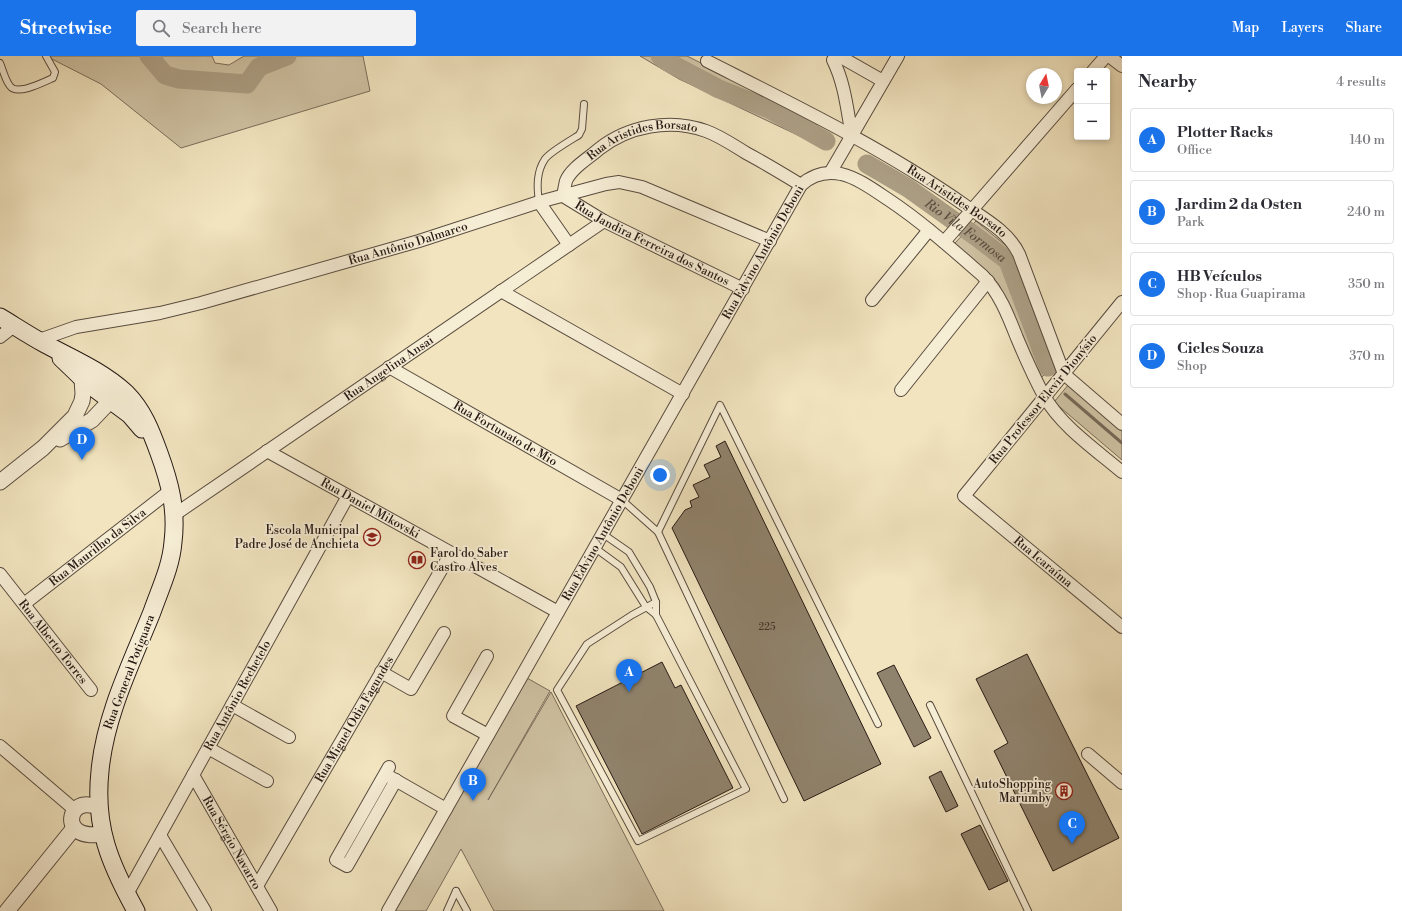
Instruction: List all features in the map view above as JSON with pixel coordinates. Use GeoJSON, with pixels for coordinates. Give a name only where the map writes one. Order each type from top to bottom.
{"type":"FeatureCollection","features":[{"type":"Feature","properties":{"kind":"main road","name":"Rua General Potiguara"},"geometry":{"type":"LineString","coordinates":[[7,322],[98,372],[114,383],[134,401],[149,425],[165,468],[171,490],[174,514],[173,542],[167,573],[116,702],[106,734],[100,773],[100,807],[103,834],[112,865],[136,911]]}},
{"type":"Feature","properties":{"kind":"main road","name":"Rua General Potiguara"},"geometry":{"type":"LineString","coordinates":[[42,342],[82,378],[136,421],[160,455]]}},
{"type":"Feature","properties":{"kind":"main road"},"geometry":{"type":"LineString","coordinates":[[98,372],[111,400]]}},
{"type":"Feature","properties":{"kind":"street"},"geometry":{"type":"LineString","coordinates":[[857,67],[864,56]]}},
{"type":"Feature","properties":{"kind":"street"},"geometry":{"type":"LineString","coordinates":[[898,56],[830,173],[840,174],[874,189],[944,242],[988,281],[994,288],[1004,307],[1024,354],[1045,397],[1064,421],[1122,472]]}},
{"type":"Feature","properties":{"kind":"street"},"geometry":{"type":"LineString","coordinates":[[1096,68],[1106,56]]}},
{"type":"Feature","properties":{"kind":"street"},"geometry":{"type":"LineString","coordinates":[[1110,56],[1122,66]]}},
{"type":"Feature","properties":{"kind":"street"},"geometry":{"type":"LineString","coordinates":[[852,136],[842,84],[837,69],[836,58],[883,81]]}},
{"type":"Feature","properties":{"kind":"street","name":"Rua Aristides Borsato"},"geometry":{"type":"LineString","coordinates":[[707,61],[822,119],[924,177],[970,212],[1004,233],[1015,246],[1064,374],[1122,424]]}},
{"type":"Feature","properties":{"kind":"street"},"geometry":{"type":"LineString","coordinates":[[944,242],[1074,93]]}},
{"type":"Feature","properties":{"kind":"street","name":"Rua Aristides Borsato"},"geometry":{"type":"LineString","coordinates":[[563,196],[566,181],[573,171],[614,138],[632,130],[666,125],[684,125],[716,135],[802,185]]}},
{"type":"Feature","properties":{"kind":"street","name":"Rua Edvino Antônio Deboni"},"geometry":{"type":"LineString","coordinates":[[388,911],[802,185],[814,176],[830,173]]}},
{"type":"Feature","properties":{"kind":"street","name":"Rua Antônio Dalmarco"},"geometry":{"type":"LineString","coordinates":[[42,342],[76,327],[160,313],[202,303],[419,241],[539,202],[606,184],[619,182],[642,187],[770,241]]}},
{"type":"Feature","properties":{"kind":"street","name":"Rua Jandira Ferreira dos Santos"},"geometry":{"type":"LineString","coordinates":[[563,196],[604,221],[743,289]]}},
{"type":"Feature","properties":{"kind":"street"},"geometry":{"type":"LineString","coordinates":[[539,202],[569,245]]}},
{"type":"Feature","properties":{"kind":"street","name":"Rua Angelina Ansai"},"geometry":{"type":"LineString","coordinates":[[174,514],[604,221]]}},
{"type":"Feature","properties":{"kind":"street"},"geometry":{"type":"LineString","coordinates":[[872,300],[929,230]]}},
{"type":"Feature","properties":{"kind":"street"},"geometry":{"type":"LineString","coordinates":[[901,390],[988,281]]}},
{"type":"Feature","properties":{"kind":"street"},"geometry":{"type":"LineString","coordinates":[[500,291],[683,394]]}},
{"type":"Feature","properties":{"kind":"street","name":"Rua Professor Elevir Dionýsio"},"geometry":{"type":"LineString","coordinates":[[964,496],[1122,302]]}},
{"type":"Feature","properties":{"kind":"street"},"geometry":{"type":"LineString","coordinates":[[0,337],[7,322]]}},
{"type":"Feature","properties":{"kind":"street","name":"Rua Fortunato de Mio"},"geometry":{"type":"LineString","coordinates":[[389,368],[622,500]]}},
{"type":"Feature","properties":{"kind":"street"},"geometry":{"type":"LineString","coordinates":[[0,482],[43,448],[69,422],[79,408],[83,394],[82,378]]}},
{"type":"Feature","properties":{"kind":"street"},"geometry":{"type":"LineString","coordinates":[[43,448],[92,420],[111,400]]}},
{"type":"Feature","properties":{"kind":"street","name":"Rua Daniel Mikovski"},"geometry":{"type":"LineString","coordinates":[[266,451],[558,612]]}},
{"type":"Feature","properties":{"kind":"street","name":"Rua Maurilho da Silva"},"geometry":{"type":"LineString","coordinates":[[24,604],[171,490]]}},
{"type":"Feature","properties":{"kind":"street","name":"Rua Antônio Rechetelo"},"geometry":{"type":"LineString","coordinates":[[127,894],[348,496]]}},
{"type":"Feature","properties":{"kind":"street","name":"Rua Icaraíma"},"geometry":{"type":"LineString","coordinates":[[964,496],[1122,627]]}},
{"type":"Feature","properties":{"kind":"street","name":"Rua Miguel Odia Fagundes"},"geometry":{"type":"LineString","coordinates":[[256,886],[451,552]]}},
{"type":"Feature","properties":{"kind":"street","name":"Rua Alberto Torres"},"geometry":{"type":"LineString","coordinates":[[0,574],[91,690]]}},
{"type":"Feature","properties":{"kind":"street"},"geometry":{"type":"LineString","coordinates":[[381,672],[410,689],[444,633]]}},
{"type":"Feature","properties":{"kind":"street"},"geometry":{"type":"LineString","coordinates":[[487,656],[453,716],[488,735]]}},
{"type":"Feature","properties":{"kind":"street"},"geometry":{"type":"LineString","coordinates":[[232,704],[289,737]]}},
{"type":"Feature","properties":{"kind":"street"},"geometry":{"type":"LineString","coordinates":[[0,746],[75,810]]}},
{"type":"Feature","properties":{"kind":"street"},"geometry":{"type":"LineString","coordinates":[[208,748],[267,780]]}},
{"type":"Feature","properties":{"kind":"street"},"geometry":{"type":"LineString","coordinates":[[1088,754],[1122,783]]}},
{"type":"Feature","properties":{"kind":"street"},"geometry":{"type":"LineString","coordinates":[[390,774],[446,809]]}},
{"type":"Feature","properties":{"kind":"street"},"geometry":{"type":"LineString","coordinates":[[390,774],[347,866],[336,860],[390,774]]}},
{"type":"Feature","properties":{"kind":"street","name":"Rua Sérgio Navarro"},"geometry":{"type":"LineString","coordinates":[[193,775],[271,911]]}},
{"type":"Feature","properties":{"kind":"street"},"geometry":{"type":"LineString","coordinates":[[100,807],[85,805],[79,806],[75,810],[71,819],[74,828],[83,833],[90,835],[103,834]]}},
{"type":"Feature","properties":{"kind":"street"},"geometry":{"type":"LineString","coordinates":[[7,908],[74,828]]}},
{"type":"Feature","properties":{"kind":"street"},"geometry":{"type":"LineString","coordinates":[[160,835],[205,911]]}},
{"type":"Feature","properties":{"kind":"lane"},"geometry":{"type":"LineString","coordinates":[[0,63],[9,86],[18,90],[54,78],[55,72],[46,56]]}},
{"type":"Feature","properties":{"kind":"lane"},"geometry":{"type":"LineString","coordinates":[[539,202],[539,172],[545,158],[579,135],[582,129],[584,104]]}},
{"type":"Feature","properties":{"kind":"lane"},"geometry":{"type":"LineString","coordinates":[[658,532],[720,406],[878,724]]}},
{"type":"Feature","properties":{"kind":"lane"},"geometry":{"type":"LineString","coordinates":[[622,500],[658,532],[784,799]]}},
{"type":"Feature","properties":{"kind":"lane"},"geometry":{"type":"LineString","coordinates":[[603,534],[629,552],[656,602],[656,615]]}},
{"type":"Feature","properties":{"kind":"lane"},"geometry":{"type":"LineString","coordinates":[[595,548],[621,567],[646,607],[656,615],[746,789],[638,841],[557,690],[586,644],[646,607],[656,602]]}},
{"type":"Feature","properties":{"kind":"lane"},"geometry":{"type":"LineString","coordinates":[[930,705],[1028,911]]}},
{"type":"Feature","properties":{"kind":"lane"},"geometry":{"type":"LineString","coordinates":[[447,911],[456,891],[467,911]]}},
{"type":"Feature","properties":{"kind":"shaded area"},"geometry":{"type":"Polygon","coordinates":[[[46,56],[212,56],[215,63],[229,65],[244,56],[363,56],[370,91],[181,148],[101,84],[46,56]]]}},
{"type":"Feature","properties":{"kind":"shaded area"},"geometry":{"type":"Polygon","coordinates":[[[640,56],[687,56],[819,122],[806,139],[679,79],[640,56]]]}},
{"type":"Feature","properties":{"kind":"shaded area"},"geometry":{"type":"Polygon","coordinates":[[[976,221],[1010,249],[1056,362],[1041,378],[999,285],[992,276],[954,244],[976,221]]]}},
{"type":"Feature","properties":{"kind":"shaded area"},"geometry":{"type":"Polygon","coordinates":[[[1069,384],[1122,431],[1122,460],[1054,402],[1069,384]]]}},
{"type":"Feature","properties":{"kind":"shaded area"},"geometry":{"type":"Polygon","coordinates":[[[527,678],[550,691],[488,800],[551,692],[664,911],[494,911],[461,849],[426,911],[395,911],[527,678]]]}},
{"type":"Feature","properties":{"kind":"building"},"geometry":{"type":"Polygon","coordinates":[[[725,441],[881,764],[804,801],[672,528],[685,510],[692,507],[690,501],[699,497],[693,485],[710,477],[704,465],[721,457],[716,446],[725,441]]]}},
{"type":"Feature","properties":{"kind":"building","name":"AutoShopping Marumby"},"geometry":{"type":"Polygon","coordinates":[[[1027,654],[1119,838],[1053,871],[994,751],[1008,743],[976,679],[1027,654]]]}},
{"type":"Feature","properties":{"kind":"building"},"geometry":{"type":"Polygon","coordinates":[[[662,662],[675,688],[681,685],[733,788],[642,834],[576,706],[662,662]]]}},
{"type":"Feature","properties":{"kind":"building"},"geometry":{"type":"Polygon","coordinates":[[[894,665],[931,738],[914,747],[877,673],[894,665]]]}},
{"type":"Feature","properties":{"kind":"building"},"geometry":{"type":"Polygon","coordinates":[[[941,771],[958,806],[946,812],[929,777],[941,771]]]}},
{"type":"Feature","properties":{"kind":"building"},"geometry":{"type":"Polygon","coordinates":[[[980,825],[1008,881],[989,890],[961,834],[980,825]]]}},
{"type":"Feature","properties":{"kind":"waterway","name":"Rio Vila Formosa"},"geometry":{"type":"LineString","coordinates":[[149,56],[165,75],[179,79],[247,84],[259,67],[287,56]]}},
{"type":"Feature","properties":{"kind":"waterway","name":"Rio Vila Formosa"},"geometry":{"type":"LineString","coordinates":[[660,56],[666,61],[719,89],[769,109],[826,141]]}},
{"type":"Feature","properties":{"kind":"waterway","name":"Rio Vila Formosa"},"geometry":{"type":"LineString","coordinates":[[867,164],[908,188],[1008,261],[1048,367]]}},
{"type":"Feature","properties":{"kind":"waterway","name":"Rio Vila Formosa"},"geometry":{"type":"LineString","coordinates":[[1065,394],[1122,443]]}},
{"type":"Feature","properties":{"kind":"place","name":"Cicles Souza"},"geometry":{"type":"Point","coordinates":[82,460]}},
{"type":"Feature","properties":{"kind":"place","name":"Escola Municipal Padre José de Anchieta"},"geometry":{"type":"Point","coordinates":[372,537]}},
{"type":"Feature","properties":{"kind":"place","name":"Farol do Saber Castro Alves"},"geometry":{"type":"Point","coordinates":[417,560]}},
{"type":"Feature","properties":{"kind":"place","name":"Plotter Racks"},"geometry":{"type":"Point","coordinates":[629,692]}},
{"type":"Feature","properties":{"kind":"place","name":"AutoShopping Marumby"},"geometry":{"type":"Point","coordinates":[1064,791]}},
{"type":"Feature","properties":{"kind":"place","name":"Jardim 2 da Osten"},"geometry":{"type":"Point","coordinates":[473,801]}},
{"type":"Feature","properties":{"kind":"place","name":"HB Veículos"},"geometry":{"type":"Point","coordinates":[1072,844]}}]}
